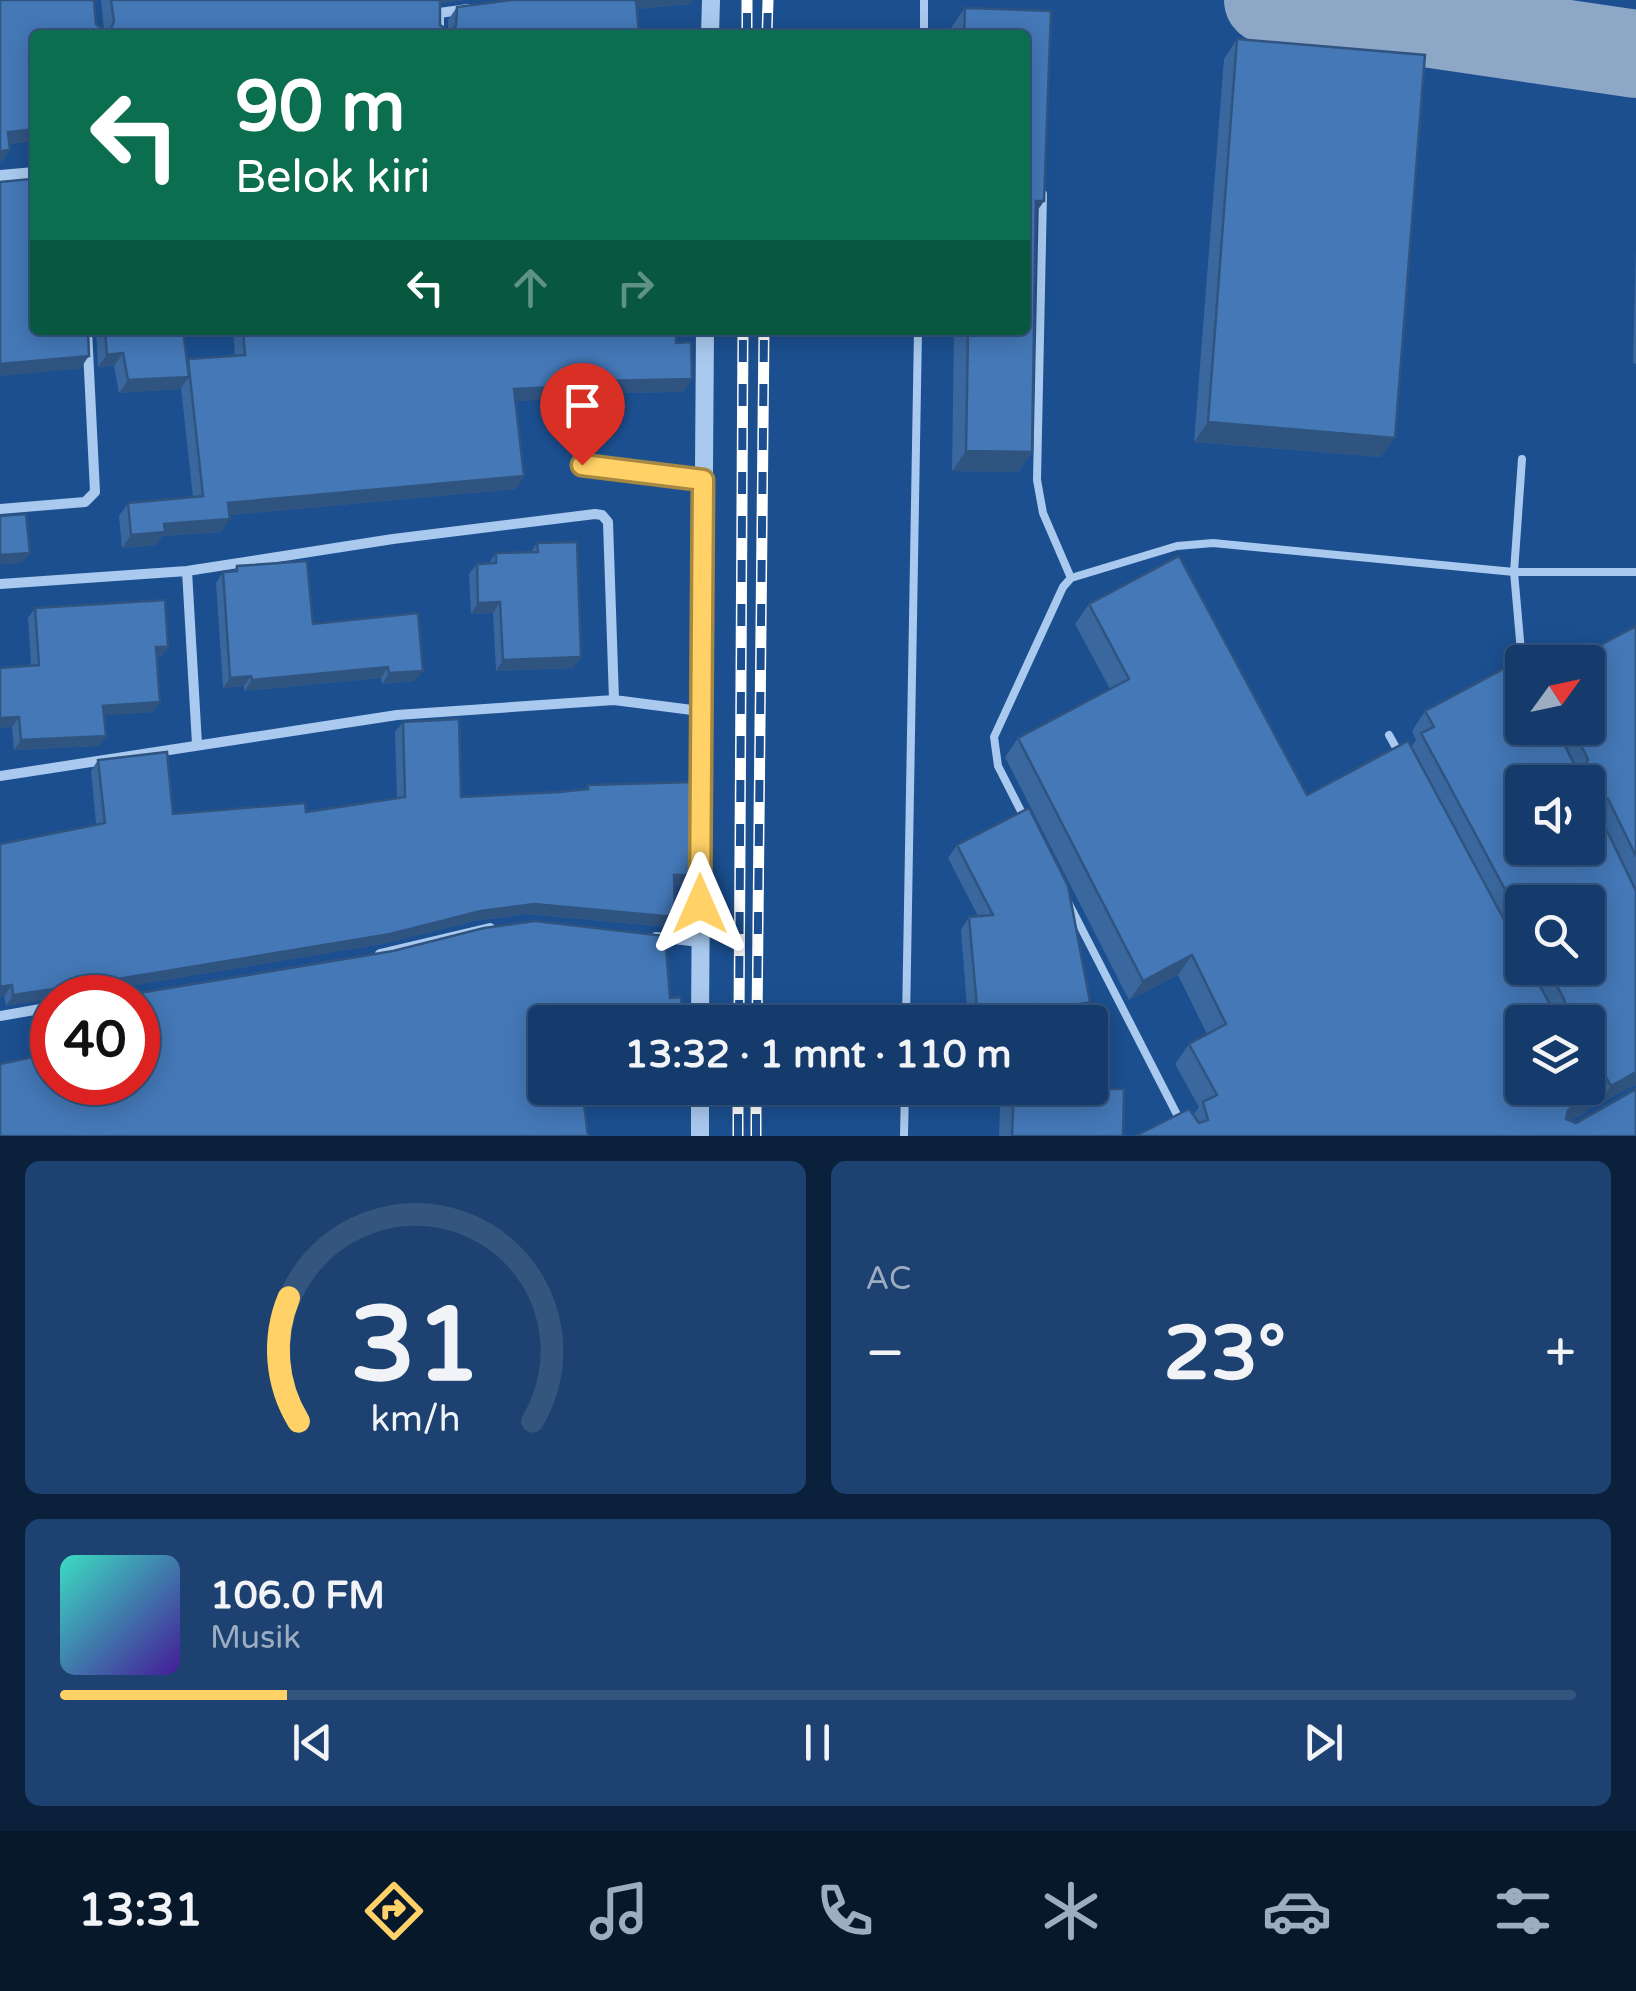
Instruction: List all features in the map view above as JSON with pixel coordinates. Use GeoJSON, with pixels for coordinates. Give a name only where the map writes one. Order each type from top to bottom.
{"type":"FeatureCollection","features":[{"type":"Feature","properties":{"kind":"street"},"geometry":{"type":"LineString","coordinates":[[710,30],[711,0]]}},
{"type":"Feature","properties":{"kind":"street"},"geometry":{"type":"LineString","coordinates":[[439,30],[438,13],[474,8]]}},
{"type":"Feature","properties":{"kind":"street"},"geometry":{"type":"LineString","coordinates":[[0,179],[30,176]]}},
{"type":"Feature","properties":{"kind":"street"},"geometry":{"type":"LineString","coordinates":[[0,510],[84,502],[95,492],[87,335]]}},
{"type":"Feature","properties":{"kind":"street"},"geometry":{"type":"LineString","coordinates":[[700,1005],[706,335]]}},
{"type":"Feature","properties":{"kind":"street"},"geometry":{"type":"LineString","coordinates":[[0,584],[186,571],[411,537],[602,515],[608,522],[614,700]]}},
{"type":"Feature","properties":{"kind":"street"},"geometry":{"type":"LineString","coordinates":[[186,571],[197,744]]}},
{"type":"Feature","properties":{"kind":"street"},"geometry":{"type":"LineString","coordinates":[[0,776],[397,715],[614,700],[700,710]]}},
{"type":"Feature","properties":{"kind":"street"},"geometry":{"type":"LineString","coordinates":[[364,956],[510,925]]}},
{"type":"Feature","properties":{"kind":"street"},"geometry":{"type":"LineString","coordinates":[[642,936],[700,942]]}},
{"type":"Feature","properties":{"kind":"street"},"geometry":{"type":"LineString","coordinates":[[0,1016],[30,1011]]}},
{"type":"Feature","properties":{"kind":"street"},"geometry":{"type":"LineString","coordinates":[[700,1105],[700,1136]]}},
{"type":"Feature","properties":{"kind":"lane"},"geometry":{"type":"LineString","coordinates":[[924,0],[924,30]]}},
{"type":"Feature","properties":{"kind":"lane"},"geometry":{"type":"LineString","coordinates":[[1044,181],[1038,480],[1042,513],[1070,578]]}},
{"type":"Feature","properties":{"kind":"lane"},"geometry":{"type":"LineString","coordinates":[[906,1005],[918,335]]}},
{"type":"Feature","properties":{"kind":"lane"},"geometry":{"type":"LineString","coordinates":[[1520,645],[1514,572],[1522,459]]}},
{"type":"Feature","properties":{"kind":"lane"},"geometry":{"type":"LineString","coordinates":[[582,465],[703,480]]}},
{"type":"Feature","properties":{"kind":"lane"},"geometry":{"type":"LineString","coordinates":[[1034,837],[998,766],[994,737],[1070,578],[1178,546],[1212,543],[1514,572],[1636,572]]}},
{"type":"Feature","properties":{"kind":"lane"},"geometry":{"type":"LineString","coordinates":[[1389,735],[1408,769]]}},
{"type":"Feature","properties":{"kind":"lane"},"geometry":{"type":"LineString","coordinates":[[1062,890],[1188,1136]]}},
{"type":"Feature","properties":{"kind":"lane"},"geometry":{"type":"LineString","coordinates":[[904,1136],[905,1105]]}},
{"type":"Feature","properties":{"kind":"building"},"geometry":{"type":"Polygon","coordinates":[[[0,0],[94,0],[96,24],[104,30],[30,30],[30,130],[8,132],[10,150],[0,151],[0,0]]]}},
{"type":"Feature","properties":{"kind":"building"},"geometry":{"type":"Polygon","coordinates":[[[111,0],[440,0],[440,25],[448,30],[108,30],[114,21],[111,0]]]}},
{"type":"Feature","properties":{"kind":"building"},"geometry":{"type":"Polygon","coordinates":[[[511,0],[636,0],[639,30],[450,30],[456,26],[457,7],[511,0]]]}},
{"type":"Feature","properties":{"kind":"building"},"geometry":{"type":"Polygon","coordinates":[[[965,8],[1051,11],[1044,201],[1036,201],[1032,452],[966,451],[968,335],[1030,335],[1030,30],[964,30],[965,8]]]}},
{"type":"Feature","properties":{"kind":"building"},"geometry":{"type":"Polygon","coordinates":[[[1237,39],[1425,55],[1395,438],[1208,422],[1237,39]]]}},
{"type":"Feature","properties":{"kind":"building"},"geometry":{"type":"Polygon","coordinates":[[[30,179],[30,335],[88,335],[89,356],[0,364],[0,182],[30,179]]]}},
{"type":"Feature","properties":{"kind":"building"},"geometry":{"type":"Polygon","coordinates":[[[105,335],[184,335],[189,377],[128,380],[123,353],[107,355],[105,335]]]}},
{"type":"Feature","properties":{"kind":"building"},"geometry":{"type":"Polygon","coordinates":[[[243,335],[676,335],[676,343],[691,342],[692,379],[601,381],[601,385],[514,389],[524,476],[228,503],[230,519],[164,524],[165,532],[131,535],[128,503],[203,496],[188,359],[245,355],[243,335]]]}},
{"type":"Feature","properties":{"kind":"building"},"geometry":{"type":"Polygon","coordinates":[[[26,514],[30,553],[0,555],[0,516],[26,514]]]}},
{"type":"Feature","properties":{"kind":"building"},"geometry":{"type":"Polygon","coordinates":[[[577,542],[581,657],[503,660],[500,602],[478,603],[477,564],[496,563],[496,553],[538,552],[537,543],[577,542]]]}},
{"type":"Feature","properties":{"kind":"building"},"geometry":{"type":"Polygon","coordinates":[[[1179,556],[1307,795],[1408,741],[1505,921],[1505,985],[1539,985],[1550,1005],[1505,1005],[1505,1105],[1577,1105],[1568,1110],[1566,1119],[1576,1123],[1636,1089],[1636,1136],[1135,1136],[1189,1109],[1199,1123],[1208,1120],[1203,1102],[1217,1095],[1189,1044],[1226,1024],[1192,955],[1143,981],[1018,738],[1129,679],[1089,604],[1179,556]]]}},
{"type":"Feature","properties":{"kind":"building"},"geometry":{"type":"Polygon","coordinates":[[[307,561],[313,624],[418,613],[423,671],[389,673],[388,667],[252,680],[251,676],[230,678],[223,572],[237,571],[237,566],[307,561]]]}},
{"type":"Feature","properties":{"kind":"building"},"geometry":{"type":"Polygon","coordinates":[[[165,600],[168,647],[156,647],[160,702],[103,706],[106,736],[21,740],[19,717],[0,718],[0,668],[39,665],[35,608],[165,600]]]}},
{"type":"Feature","properties":{"kind":"building"},"geometry":{"type":"Polygon","coordinates":[[[1636,626],[1636,856],[1608,799],[1605,765],[1586,765],[1588,759],[1581,745],[1605,745],[1605,645],[1601,645],[1636,626]]]}},
{"type":"Feature","properties":{"kind":"building"},"geometry":{"type":"Polygon","coordinates":[[[1505,668],[1505,745],[1564,745],[1574,765],[1505,765],[1505,865],[1605,865],[1605,827],[1636,891],[1636,1072],[1611,1086],[1605,1075],[1605,1005],[1565,1005],[1556,985],[1605,985],[1605,885],[1505,885],[1505,889],[1421,733],[1434,727],[1425,711],[1505,668]]]}},
{"type":"Feature","properties":{"kind":"building"},"geometry":{"type":"Polygon","coordinates":[[[459,719],[461,797],[559,792],[588,789],[588,785],[693,782],[694,875],[674,875],[675,917],[534,904],[481,911],[390,934],[142,975],[30,975],[30,992],[13,995],[12,985],[0,987],[0,844],[105,823],[98,760],[167,752],[173,814],[305,803],[306,812],[405,797],[403,722],[459,719]]]}},
{"type":"Feature","properties":{"kind":"building"},"geometry":{"type":"Polygon","coordinates":[[[1029,808],[1068,886],[1090,1002],[977,1005],[969,917],[993,915],[957,845],[1029,808]]]}},
{"type":"Feature","properties":{"kind":"building"},"geometry":{"type":"Polygon","coordinates":[[[535,921],[665,936],[670,998],[681,997],[681,1005],[528,1005],[528,1105],[584,1105],[588,1136],[0,1136],[0,1064],[30,1058],[30,1105],[160,1105],[160,990],[393,951],[484,928],[535,921]]]}},
{"type":"Feature","properties":{"kind":"building"},"geometry":{"type":"Polygon","coordinates":[[[1108,1089],[1124,1089],[1123,1136],[1012,1136],[1013,1105],[1108,1105],[1108,1089]]]}},
{"type":"Feature","properties":{"kind":"taxiway"},"geometry":{"type":"LineString","coordinates":[[1268,0],[1636,54]]}},
{"type":"Feature","properties":{"kind":"railway"},"geometry":{"type":"LineString","coordinates":[[747,0],[747,30]]}},
{"type":"Feature","properties":{"kind":"railway"},"geometry":{"type":"LineString","coordinates":[[767,30],[768,0]]}},
{"type":"Feature","properties":{"kind":"railway"},"geometry":{"type":"LineString","coordinates":[[739,1005],[743,335]]}},
{"type":"Feature","properties":{"kind":"railway"},"geometry":{"type":"LineString","coordinates":[[757,1005],[764,335]]}},
{"type":"Feature","properties":{"kind":"railway"},"geometry":{"type":"LineString","coordinates":[[738,1105],[738,1136]]}},
{"type":"Feature","properties":{"kind":"railway"},"geometry":{"type":"LineString","coordinates":[[756,1105],[756,1136]]}},
{"type":"Feature","properties":{"kind":"route"},"geometry":{"type":"LineString","coordinates":[[582,465],[703,480],[700,904]]}}]}
